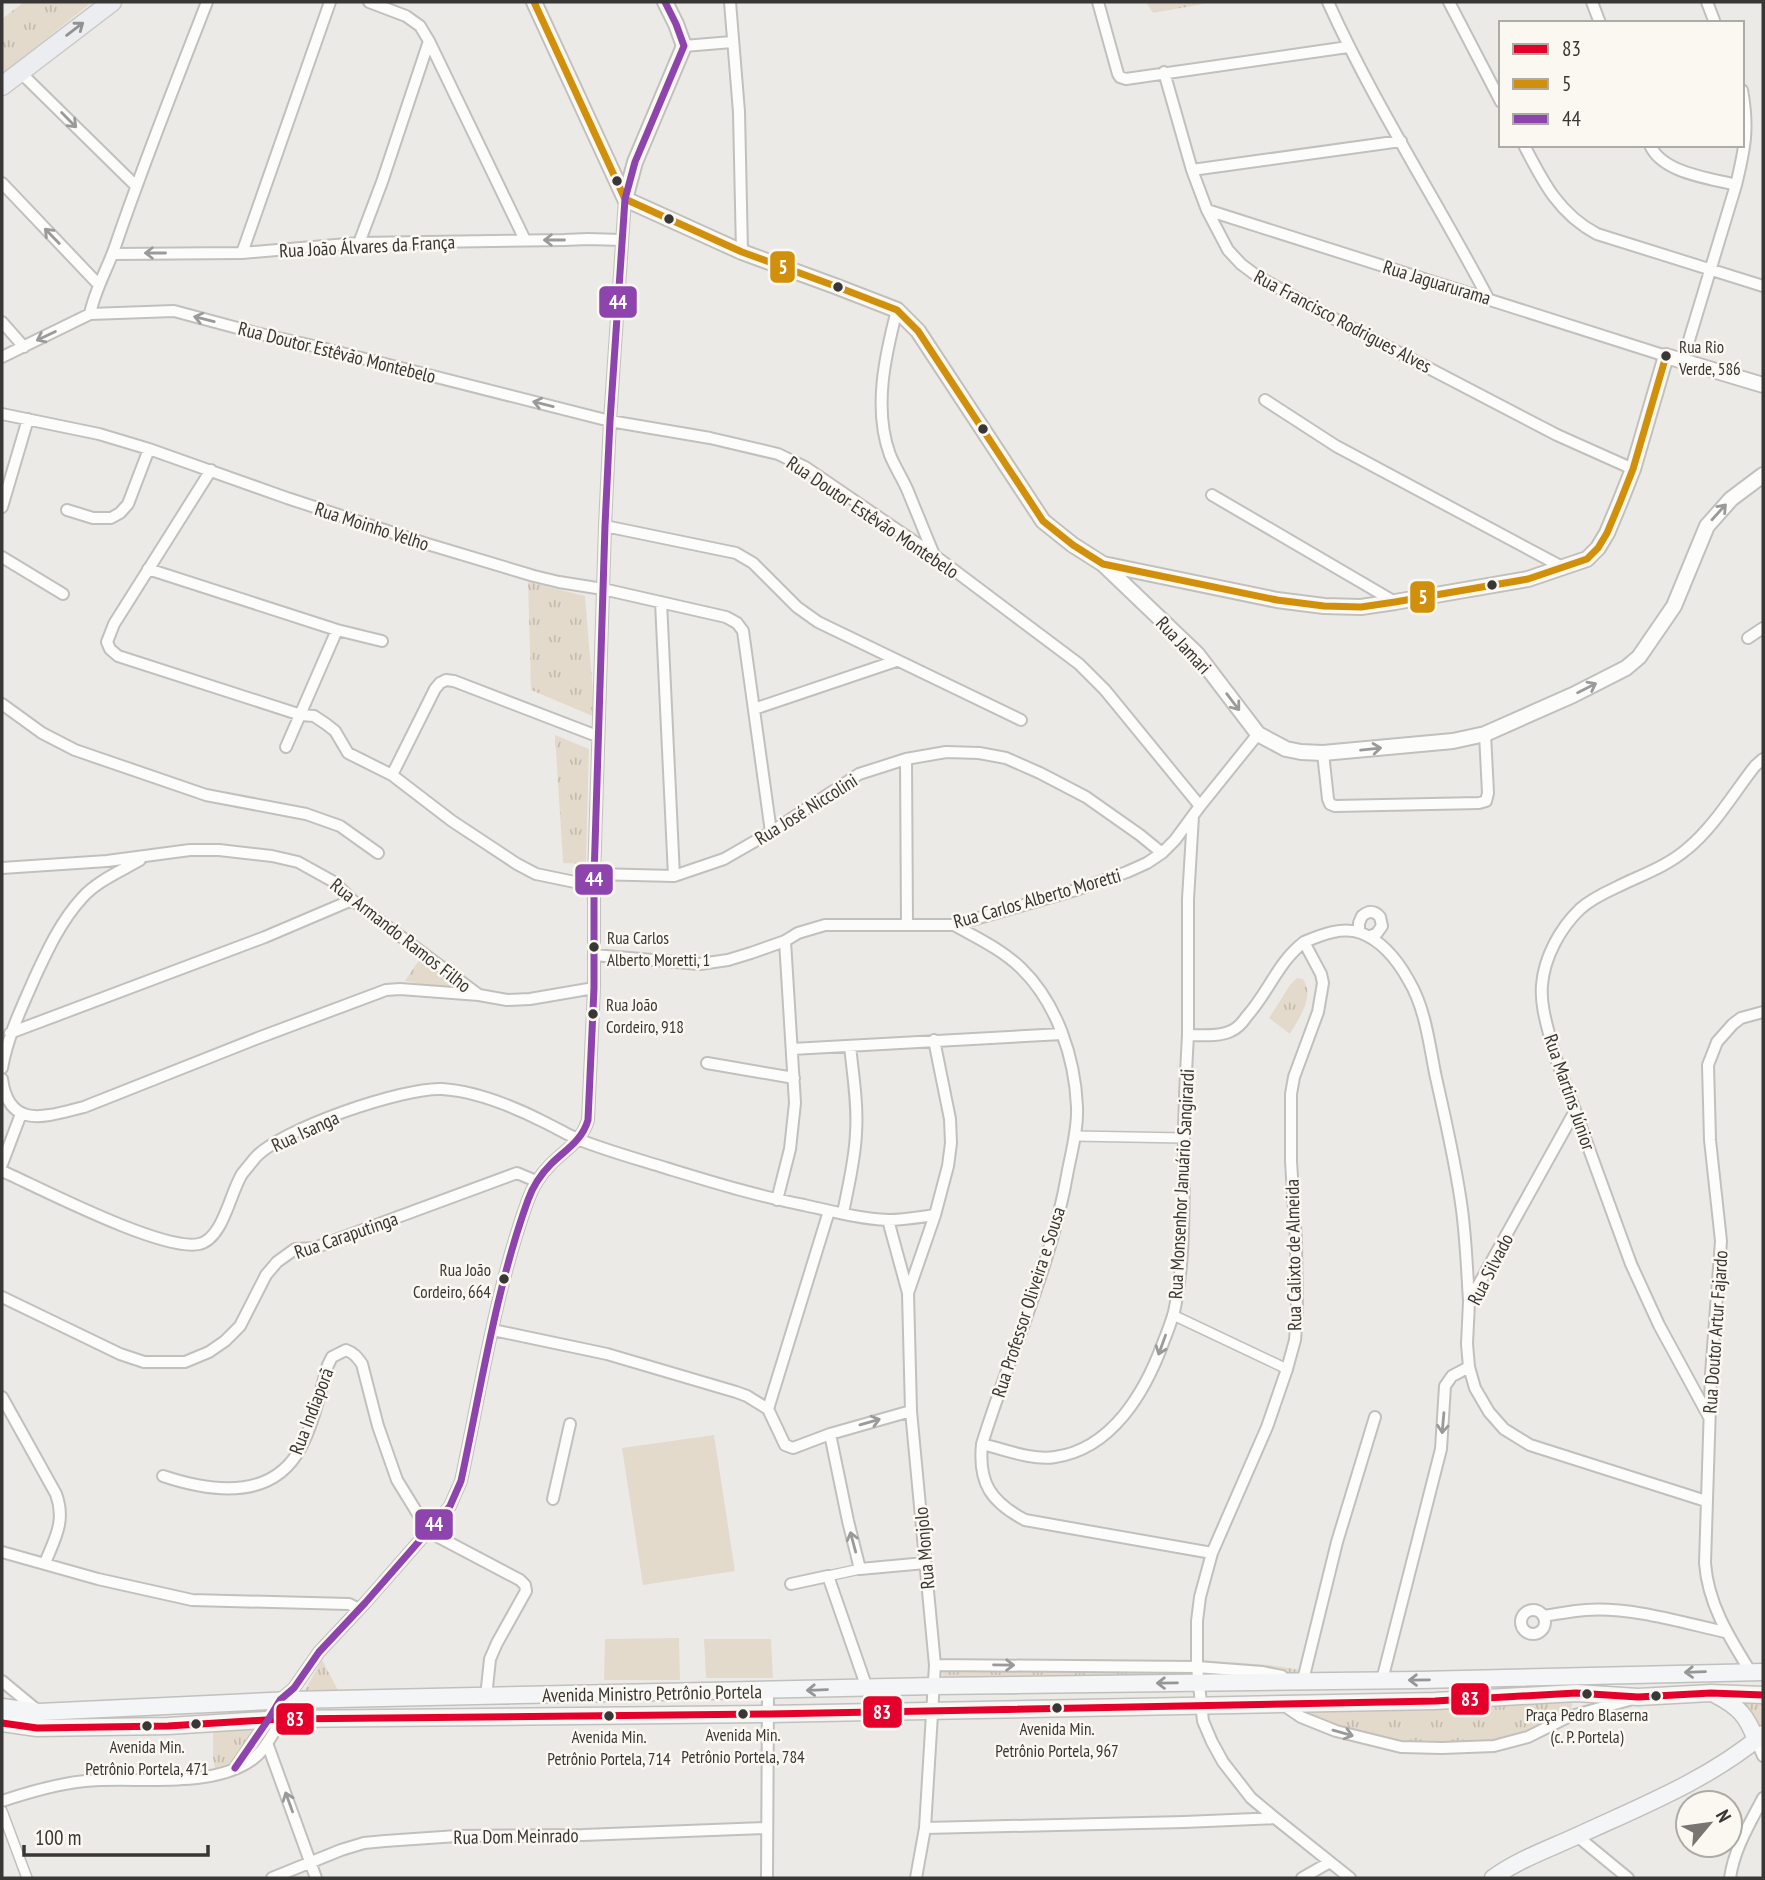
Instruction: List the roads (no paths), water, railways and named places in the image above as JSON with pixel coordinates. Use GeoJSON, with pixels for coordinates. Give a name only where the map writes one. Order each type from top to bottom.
{"type":"FeatureCollection","features":[{"type":"Feature","properties":{"kind":"main road"},"geometry":{"type":"LineString","coordinates":[[2,86],[112,2]]}},
{"type":"Feature","properties":{"kind":"main road","name":"Avenida Ministro Petrônio Portela"},"geometry":{"type":"LineString","coordinates":[[2,1707],[39,1712],[288,1696],[486,1697],[768,1691],[1198,1674],[1303,1680],[1382,1680],[1756,1671]]}},
{"type":"Feature","properties":{"kind":"main road","name":"Avenida Ministro Petrônio Portela"},"geometry":{"type":"LineString","coordinates":[[2,1723],[37,1728],[168,1726],[275,1720],[1435,1701],[1576,1693],[1638,1697],[1711,1693],[1763,1695]]}},
{"type":"Feature","properties":{"kind":"main road"},"geometry":{"type":"LineString","coordinates":[[1493,1878],[1523,1858],[1577,1836],[1704,1775],[1760,1737],[1737,1706],[1711,1693]]}},
{"type":"Feature","properties":{"kind":"street"},"geometry":{"type":"LineString","coordinates":[[2,357],[90,314],[93,300],[113,254],[136,186],[207,2]]}},
{"type":"Feature","properties":{"kind":"street"},"geometry":{"type":"LineString","coordinates":[[242,253],[330,2]]}},
{"type":"Feature","properties":{"kind":"street"},"geometry":{"type":"LineString","coordinates":[[369,2],[406,16],[420,26],[525,240]]}},
{"type":"Feature","properties":{"kind":"street"},"geometry":{"type":"LineString","coordinates":[[534,2],[625,199],[742,253],[897,310],[918,331],[1043,521],[1103,564],[1277,600],[1324,606],[1361,607],[1528,579],[1587,559],[1598,548],[1607,533],[1633,469],[1666,356],[1763,385]]}},
{"type":"Feature","properties":{"kind":"street"},"geometry":{"type":"LineString","coordinates":[[2,1801],[47,1786],[87,1781],[195,1779],[235,1768],[254,1759],[267,1743],[288,1696],[319,1652],[429,1532],[450,1506],[461,1480],[493,1331],[528,1199],[536,1181],[579,1139],[588,1120],[594,988],[597,736],[605,526],[622,240],[625,199],[635,162],[684,46],[665,2]]}},
{"type":"Feature","properties":{"kind":"street"},"geometry":{"type":"LineString","coordinates":[[730,2],[740,112],[742,253]]}},
{"type":"Feature","properties":{"kind":"street"},"geometry":{"type":"LineString","coordinates":[[1098,2],[1118,74],[1126,79],[1348,47]]}},
{"type":"Feature","properties":{"kind":"street"},"geometry":{"type":"LineString","coordinates":[[1328,2],[1348,47],[1488,298]]}},
{"type":"Feature","properties":{"kind":"street"},"geometry":{"type":"LineString","coordinates":[[1592,2],[1599,21]]}},
{"type":"Feature","properties":{"kind":"street"},"geometry":{"type":"LineString","coordinates":[[1707,2],[1714,21]]}},
{"type":"Feature","properties":{"kind":"street"},"geometry":{"type":"LineString","coordinates":[[1454,3],[1499,98]]}},
{"type":"Feature","properties":{"kind":"street"},"geometry":{"type":"LineString","coordinates":[[359,243],[429,41]]}},
{"type":"Feature","properties":{"kind":"street"},"geometry":{"type":"LineString","coordinates":[[684,46],[732,41]]}},
{"type":"Feature","properties":{"kind":"street"},"geometry":{"type":"LineString","coordinates":[[20,72],[136,186]]}},
{"type":"Feature","properties":{"kind":"street","name":"Rua Francisco Rodrigues Alves"},"geometry":{"type":"LineString","coordinates":[[1164,72],[1192,170],[1207,210],[1228,250],[1241,264],[1257,276],[1325,314],[1557,435],[1633,469]]}},
{"type":"Feature","properties":{"kind":"street"},"geometry":{"type":"LineString","coordinates":[[1683,360],[1736,185],[1747,134],[1744,101]]}},
{"type":"Feature","properties":{"kind":"street"},"geometry":{"type":"LineString","coordinates":[[1192,170],[1401,141]]}},
{"type":"Feature","properties":{"kind":"street"},"geometry":{"type":"LineString","coordinates":[[1525,147],[1561,207],[1581,225],[1597,234],[1763,286]]}},
{"type":"Feature","properties":{"kind":"street"},"geometry":{"type":"LineString","coordinates":[[1651,147],[1662,162],[1675,169],[1736,185]]}},
{"type":"Feature","properties":{"kind":"street"},"geometry":{"type":"LineString","coordinates":[[2,183],[99,285]]}},
{"type":"Feature","properties":{"kind":"street","name":"Rua Jaguarurama"},"geometry":{"type":"LineString","coordinates":[[1207,210],[1666,356]]}},
{"type":"Feature","properties":{"kind":"street","name":"Rua João Álvares da França"},"geometry":{"type":"LineString","coordinates":[[113,254],[242,253],[359,243],[622,240]]}},
{"type":"Feature","properties":{"kind":"street"},"geometry":{"type":"LineString","coordinates":[[897,310],[883,375],[883,424],[890,455],[933,555]]}},
{"type":"Feature","properties":{"kind":"street","name":"Rua Doutor Estêvão Montebelo"},"geometry":{"type":"LineString","coordinates":[[90,314],[174,312],[610,421],[710,438],[778,454],[805,467],[933,555],[1079,664],[1105,690],[1196,811]]}},
{"type":"Feature","properties":{"kind":"street"},"geometry":{"type":"LineString","coordinates":[[2,322],[24,346]]}},
{"type":"Feature","properties":{"kind":"street"},"geometry":{"type":"LineString","coordinates":[[1265,400],[1336,446],[1564,568]]}},
{"type":"Feature","properties":{"kind":"street","name":"Rua Moinho Velho"},"geometry":{"type":"LineString","coordinates":[[2,414],[99,434],[149,449],[424,544],[559,582],[603,589],[726,617],[737,623],[743,631],[754,709]]}},
{"type":"Feature","properties":{"kind":"street"},"geometry":{"type":"LineString","coordinates":[[2,507],[28,419]]}},
{"type":"Feature","properties":{"kind":"street"},"geometry":{"type":"LineString","coordinates":[[67,510],[93,518],[111,518],[120,513],[128,504],[149,449]]}},
{"type":"Feature","properties":{"kind":"street"},"geometry":{"type":"LineString","coordinates":[[211,470],[114,624],[107,642],[118,656],[301,715]]}},
{"type":"Feature","properties":{"kind":"street"},"geometry":{"type":"LineString","coordinates":[[1258,734],[1286,749],[1301,752],[1453,741],[1485,734],[1626,668],[1639,657],[1674,606],[1707,526],[1731,499],[1763,475]]}},
{"type":"Feature","properties":{"kind":"street"},"geometry":{"type":"LineString","coordinates":[[1212,495],[1395,602]]}},
{"type":"Feature","properties":{"kind":"street"},"geometry":{"type":"LineString","coordinates":[[605,526],[736,553],[753,563],[797,607],[818,622],[1021,720]]}},
{"type":"Feature","properties":{"kind":"street"},"geometry":{"type":"LineString","coordinates":[[2,558],[63,594]]}},
{"type":"Feature","properties":{"kind":"street","name":"Rua Jamari"},"geometry":{"type":"LineString","coordinates":[[1103,564],[1197,654],[1258,734]]}},
{"type":"Feature","properties":{"kind":"street"},"geometry":{"type":"LineString","coordinates":[[148,569],[337,630],[382,641]]}},
{"type":"Feature","properties":{"kind":"street"},"geometry":{"type":"LineString","coordinates":[[1141,600],[1137,590],[1143,582],[1167,576]]}},
{"type":"Feature","properties":{"kind":"street"},"geometry":{"type":"LineString","coordinates":[[662,602],[674,876]]}},
{"type":"Feature","properties":{"kind":"street"},"geometry":{"type":"LineString","coordinates":[[1748,638],[1763,628]]}},
{"type":"Feature","properties":{"kind":"street"},"geometry":{"type":"LineString","coordinates":[[286,747],[337,630]]}},
{"type":"Feature","properties":{"kind":"street"},"geometry":{"type":"LineString","coordinates":[[771,832],[754,709],[896,661]]}},
{"type":"Feature","properties":{"kind":"street"},"geometry":{"type":"LineString","coordinates":[[392,775],[435,689],[446,680],[597,736]]}},
{"type":"Feature","properties":{"kind":"street"},"geometry":{"type":"LineString","coordinates":[[2,704],[42,733],[75,750],[206,795],[306,814],[340,826],[378,853]]}},
{"type":"Feature","properties":{"kind":"street","name":"Rua José Niccolini"},"geometry":{"type":"LineString","coordinates":[[301,715],[314,716],[327,724],[335,731],[348,753],[392,775],[452,821],[536,874],[594,880],[674,876],[724,859],[771,832],[859,774],[905,759],[946,752],[979,753],[1006,758],[1040,773],[1086,797],[1161,853]]}},
{"type":"Feature","properties":{"kind":"street","name":"Rua Carlos Alberto Moretti"},"geometry":{"type":"LineString","coordinates":[[594,955],[700,964],[728,960],[825,925],[954,925],[1076,890],[1147,863],[1161,853],[1175,840],[1258,734]]}},
{"type":"Feature","properties":{"kind":"street"},"geometry":{"type":"LineString","coordinates":[[1323,752],[1328,799],[1330,804],[1335,806],[1485,802],[1488,788],[1485,734]]}},
{"type":"Feature","properties":{"kind":"street"},"geometry":{"type":"LineString","coordinates":[[905,759],[907,925]]}},
{"type":"Feature","properties":{"kind":"street","name":"Rua Martins Júnior"},"geometry":{"type":"LineString","coordinates":[[1709,1417],[1658,1325],[1631,1264],[1554,1053],[1545,1020],[1542,985],[1550,953],[1567,924],[1580,909],[1617,887],[1657,870],[1688,849],[1763,760]]}},
{"type":"Feature","properties":{"kind":"street"},"geometry":{"type":"LineString","coordinates":[[1196,811],[1188,899],[1188,1035],[1223,1034],[1233,1031],[1255,1008],[1285,960],[1304,942],[1334,932],[1350,930],[1364,935],[1389,952],[1410,981],[1422,1010],[1462,1209],[1469,1302]]}},
{"type":"Feature","properties":{"kind":"street","name":"Rua Armando Ramos Filho"},"geometry":{"type":"LineString","coordinates":[[2,868],[107,861],[190,850],[219,850],[272,856],[298,862],[334,882],[352,900],[479,995],[508,1000],[530,999],[594,988]]}},
{"type":"Feature","properties":{"kind":"street"},"geometry":{"type":"LineString","coordinates":[[2,1068],[10,1033],[51,943],[66,917],[83,896],[146,856]]}},
{"type":"Feature","properties":{"kind":"street"},"geometry":{"type":"LineString","coordinates":[[10,1033],[265,937],[352,900]]}},
{"type":"Feature","properties":{"kind":"street","name":"Rua Professor Oliveira e Sousa"},"geometry":{"type":"LineString","coordinates":[[954,925],[1000,950],[1034,982],[1048,1003],[1062,1034],[1074,1073],[1077,1109],[1064,1195],[1047,1256],[982,1444],[980,1463],[985,1482],[993,1497],[1007,1511],[1025,1520],[1212,1553]]}},
{"type":"Feature","properties":{"kind":"street"},"geometry":{"type":"LineString","coordinates":[[777,1200],[792,1138],[795,1103],[785,941]]}},
{"type":"Feature","properties":{"kind":"street","name":"Rua Calixto de Almeida"},"geometry":{"type":"LineString","coordinates":[[1304,942],[1323,983],[1318,1012],[1294,1077],[1292,1094],[1291,1161],[1297,1313],[1295,1340],[1267,1427],[1212,1553],[1200,1597],[1197,1621],[1198,1674],[1203,1721],[1223,1762],[1251,1798],[1350,1878]]}},
{"type":"Feature","properties":{"kind":"street"},"geometry":{"type":"LineString","coordinates":[[2,1079],[4,1093],[21,1114],[34,1117],[55,1114],[85,1107],[386,990],[479,995]]}},
{"type":"Feature","properties":{"kind":"street","name":"Rua Doutor Artur Fajardo"},"geometry":{"type":"LineString","coordinates":[[1756,1671],[1725,1632],[1706,1579],[1709,1417],[1721,1241],[1710,1140],[1708,1065],[1717,1042],[1733,1024],[1741,1018],[1763,1012]]}},
{"type":"Feature","properties":{"kind":"street"},"geometry":{"type":"LineString","coordinates":[[792,1049],[1062,1034]]}},
{"type":"Feature","properties":{"kind":"street","name":"Rua Monsenhor Januário Sangirardi"},"geometry":{"type":"LineString","coordinates":[[982,1444],[1024,1455],[1051,1458],[1074,1454],[1107,1432],[1129,1409],[1154,1367],[1173,1315],[1178,1291],[1184,1196],[1188,1035]]}},
{"type":"Feature","properties":{"kind":"street"},"geometry":{"type":"LineString","coordinates":[[908,1293],[935,1215],[951,1143],[950,1119],[934,1040]]}},
{"type":"Feature","properties":{"kind":"street"},"geometry":{"type":"LineString","coordinates":[[843,1213],[854,1158],[856,1132],[850,1046]]}},
{"type":"Feature","properties":{"kind":"street"},"geometry":{"type":"LineString","coordinates":[[707,1063],[794,1078]]}},
{"type":"Feature","properties":{"kind":"street","name":"Rua Isanga"},"geometry":{"type":"LineString","coordinates":[[2,1171],[142,1234],[190,1245],[206,1241],[212,1236],[242,1175],[257,1155],[271,1144],[320,1121],[375,1101],[423,1090],[442,1089],[495,1101],[579,1139],[777,1200],[888,1220],[935,1215]]}},
{"type":"Feature","properties":{"kind":"street","name":"Rua Silvado"},"geometry":{"type":"LineString","coordinates":[[1575,1111],[1469,1302],[1466,1344],[1475,1388],[1489,1412],[1504,1429],[1530,1445],[1706,1501]]}},
{"type":"Feature","properties":{"kind":"street"},"geometry":{"type":"LineString","coordinates":[[2,1164],[21,1114]]}},
{"type":"Feature","properties":{"kind":"street"},"geometry":{"type":"LineString","coordinates":[[1075,1136],[1184,1138]]}},
{"type":"Feature","properties":{"kind":"street","name":"Rua Caraputinga"},"geometry":{"type":"LineString","coordinates":[[2,1297],[120,1354],[144,1362],[185,1362],[209,1352],[240,1326],[266,1275],[295,1248],[314,1248],[517,1173],[536,1181]]}},
{"type":"Feature","properties":{"kind":"street"},"geometry":{"type":"LineString","coordinates":[[768,1409],[829,1211]]}},
{"type":"Feature","properties":{"kind":"street","name":"Rua Monjolo"},"geometry":{"type":"LineString","coordinates":[[888,1220],[908,1293],[911,1410],[935,1665],[925,1828],[916,1878]]}},
{"type":"Feature","properties":{"kind":"street"},"geometry":{"type":"LineString","coordinates":[[1173,1315],[1287,1369]]}},
{"type":"Feature","properties":{"kind":"street"},"geometry":{"type":"LineString","coordinates":[[493,1331],[607,1354],[747,1396],[768,1409],[785,1445],[793,1448],[911,1410]]}},
{"type":"Feature","properties":{"kind":"street","name":"Rua Indiaporã"},"geometry":{"type":"LineString","coordinates":[[163,1476],[189,1485],[229,1490],[255,1485],[275,1477],[289,1465],[302,1447],[328,1365],[332,1357],[346,1350],[362,1364],[378,1426],[397,1480],[429,1532]]}},
{"type":"Feature","properties":{"kind":"street"},"geometry":{"type":"LineString","coordinates":[[1382,1680],[1441,1449],[1444,1386],[1451,1376],[1469,1367]]}},
{"type":"Feature","properties":{"kind":"street"},"geometry":{"type":"LineString","coordinates":[[2,1397],[60,1505],[59,1528],[45,1563]]}},
{"type":"Feature","properties":{"kind":"street"},"geometry":{"type":"LineString","coordinates":[[1303,1680],[1337,1542],[1375,1416]]}},
{"type":"Feature","properties":{"kind":"street"},"geometry":{"type":"LineString","coordinates":[[554,1499],[570,1424]]}},
{"type":"Feature","properties":{"kind":"street"},"geometry":{"type":"LineString","coordinates":[[830,1434],[860,1569]]}},
{"type":"Feature","properties":{"kind":"street"},"geometry":{"type":"LineString","coordinates":[[429,1532],[520,1580],[524,1585],[526,1591],[490,1659],[486,1697]]}},
{"type":"Feature","properties":{"kind":"street"},"geometry":{"type":"LineString","coordinates":[[2,1552],[98,1579],[192,1600],[349,1604],[359,1609]]}},
{"type":"Feature","properties":{"kind":"street"},"geometry":{"type":"LineString","coordinates":[[791,1584],[860,1569],[925,1563]]}},
{"type":"Feature","properties":{"kind":"street"},"geometry":{"type":"LineString","coordinates":[[828,1576],[867,1688],[872,1711]]}},
{"type":"Feature","properties":{"kind":"street"},"geometry":{"type":"LineString","coordinates":[[1543,1616],[1587,1610],[1622,1611],[1725,1632]]}},
{"type":"Feature","properties":{"kind":"street","name":"Avenida Ministro Petrônio Portela"},"geometry":{"type":"LineString","coordinates":[[935,1665],[1198,1674]]}},
{"type":"Feature","properties":{"kind":"street"},"geometry":{"type":"LineString","coordinates":[[1568,1717],[1576,1693],[1577,1684],[1573,1675]]}},
{"type":"Feature","properties":{"kind":"street"},"geometry":{"type":"LineString","coordinates":[[2,1681],[39,1712]]}},
{"type":"Feature","properties":{"kind":"street"},"geometry":{"type":"LineString","coordinates":[[767,1878],[768,1691]]}},
{"type":"Feature","properties":{"kind":"street","name":"Avenida Ministro Petrônio Portela"},"geometry":{"type":"LineString","coordinates":[[1282,1704],[1315,1724],[1377,1742],[1401,1747],[1442,1748],[1494,1746],[1528,1737],[1568,1717],[1638,1697]]}},
{"type":"Feature","properties":{"kind":"street"},"geometry":{"type":"LineString","coordinates":[[235,1768],[275,1720]]}},
{"type":"Feature","properties":{"kind":"street"},"geometry":{"type":"LineString","coordinates":[[1760,1737],[1763,1756]]}},
{"type":"Feature","properties":{"kind":"street"},"geometry":{"type":"LineString","coordinates":[[267,1743],[316,1878]]}},
{"type":"Feature","properties":{"kind":"street"},"geometry":{"type":"LineString","coordinates":[[1730,1878],[1747,1826],[1763,1798]]}},
{"type":"Feature","properties":{"kind":"street"},"geometry":{"type":"LineString","coordinates":[[2,1811],[27,1878]]}},
{"type":"Feature","properties":{"kind":"street"},"geometry":{"type":"LineString","coordinates":[[925,1828],[1275,1818]]}},
{"type":"Feature","properties":{"kind":"street","name":"Rua Dom Meinrado"},"geometry":{"type":"LineString","coordinates":[[272,1878],[341,1850],[385,1840],[767,1828]]}},
{"type":"Feature","properties":{"kind":"street"},"geometry":{"type":"LineString","coordinates":[[1577,1836],[1628,1878]]}},
{"type":"Feature","properties":{"kind":"street"},"geometry":{"type":"LineString","coordinates":[[1303,1878],[1330,1862]]}},
{"type":"Feature","properties":{"kind":"place","name":"Rua Rio Verde, 586"},"geometry":{"type":"Point","coordinates":[1666,356]}},
{"type":"Feature","properties":{"kind":"place","name":"Rua Carlos Alberto Moretti, 1"},"geometry":{"type":"Point","coordinates":[594,947]}},
{"type":"Feature","properties":{"kind":"place","name":"Rua João Cordeiro, 918"},"geometry":{"type":"Point","coordinates":[593,1014]}},
{"type":"Feature","properties":{"kind":"place","name":"Rua João Cordeiro, 664"},"geometry":{"type":"Point","coordinates":[504,1279]}},
{"type":"Feature","properties":{"kind":"place","name":"Praça Pedro Blaserna (c. P. Portela)"},"geometry":{"type":"Point","coordinates":[1587,1694]}},
{"type":"Feature","properties":{"kind":"place","name":"Avenida Min. Petrônio Portela, 967"},"geometry":{"type":"Point","coordinates":[1057,1708]}},
{"type":"Feature","properties":{"kind":"place","name":"Avenida Min. Petrônio Portela, 784"},"geometry":{"type":"Point","coordinates":[743,1714]}},
{"type":"Feature","properties":{"kind":"place","name":"Avenida Min. Petrônio Portela, 714"},"geometry":{"type":"Point","coordinates":[609,1716]}},
{"type":"Feature","properties":{"kind":"place","name":"Avenida Min. Petrônio Portela, 471"},"geometry":{"type":"Point","coordinates":[147,1726]}}]}
